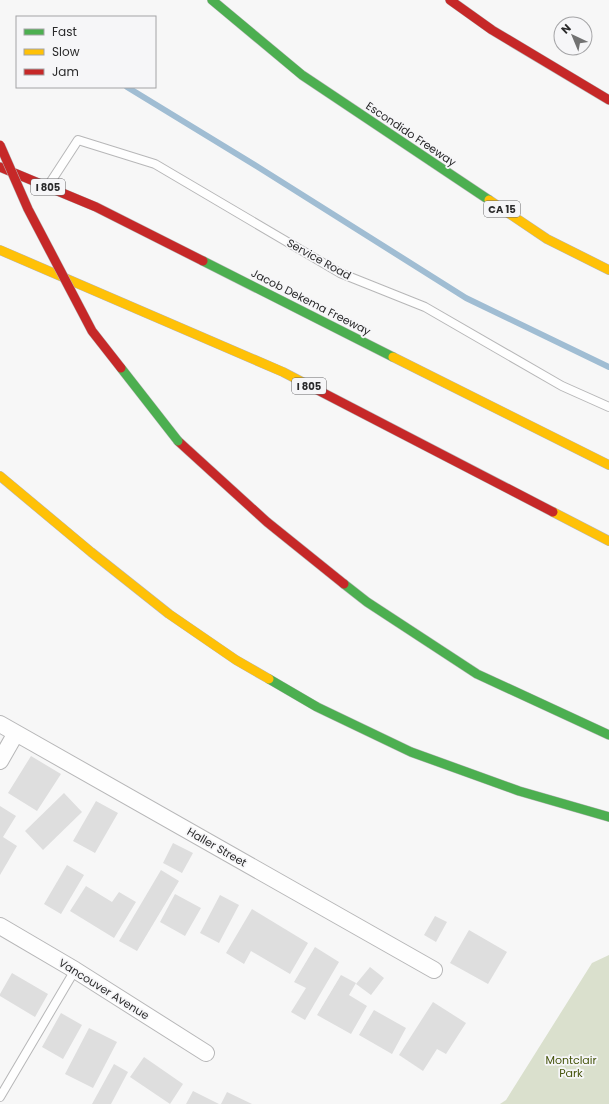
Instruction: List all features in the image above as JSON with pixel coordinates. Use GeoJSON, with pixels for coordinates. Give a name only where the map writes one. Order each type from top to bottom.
{"type":"FeatureCollection","features":[{"type":"Feature","properties":{"kind":"highway","name":"Escondido Freeway"},"geometry":{"type":"LineString","coordinates":[[212,0],[308,80],[547,239],[609,270]]}},
{"type":"Feature","properties":{"kind":"highway"},"geometry":{"type":"LineString","coordinates":[[450,0],[492,30],[609,100]]}},
{"type":"Feature","properties":{"kind":"highway"},"geometry":{"type":"LineString","coordinates":[[0,146],[28,209],[92,331],[178,441],[267,522],[367,602],[477,674],[609,735]]}},
{"type":"Feature","properties":{"kind":"highway","name":"Jacob Dekema Freeway"},"geometry":{"type":"LineString","coordinates":[[0,167],[103,210],[609,465]]}},
{"type":"Feature","properties":{"kind":"highway","name":"I 805"},"geometry":{"type":"LineString","coordinates":[[0,250],[283,372],[609,541]]}},
{"type":"Feature","properties":{"kind":"highway"},"geometry":{"type":"LineString","coordinates":[[0,476],[91,552],[169,614],[236,660],[317,707],[411,752],[519,791],[609,817]]}},
{"type":"Feature","properties":{"kind":"street","name":"Haller Street"},"geometry":{"type":"LineString","coordinates":[[0,724],[434,970]]}},
{"type":"Feature","properties":{"kind":"street"},"geometry":{"type":"LineString","coordinates":[[0,761],[16,733]]}},
{"type":"Feature","properties":{"kind":"street","name":"Vancouver Avenue"},"geometry":{"type":"LineString","coordinates":[[0,926],[74,970],[206,1053]]}},
{"type":"Feature","properties":{"kind":"lane","name":"Service Road"},"geometry":{"type":"LineString","coordinates":[[48,187],[78,140],[155,164],[340,273],[425,307],[562,386],[609,407]]}},
{"type":"Feature","properties":{"kind":"lane"},"geometry":{"type":"LineString","coordinates":[[0,1097],[74,970]]}},
{"type":"Feature","properties":{"kind":"green space","name":"Montclair Park"},"geometry":{"type":"Polygon","coordinates":[[[609,955],[609,1104],[500,1104],[506,1100],[592,963],[609,955]]]}},
{"type":"Feature","properties":{"kind":"building"},"geometry":{"type":"Polygon","coordinates":[[[31,756],[61,774],[37,811],[8,793],[31,756]]]}},
{"type":"Feature","properties":{"kind":"building"},"geometry":{"type":"Polygon","coordinates":[[[64,793],[82,812],[43,850],[25,831],[64,793]]]}},
{"type":"Feature","properties":{"kind":"building"},"geometry":{"type":"Polygon","coordinates":[[[96,801],[118,813],[95,853],[73,841],[96,801]]]}},
{"type":"Feature","properties":{"kind":"building"},"geometry":{"type":"Polygon","coordinates":[[[0,806],[16,816],[3,837],[17,846],[0,875],[0,806]]]}},
{"type":"Feature","properties":{"kind":"building"},"geometry":{"type":"Polygon","coordinates":[[[173,843],[193,853],[182,873],[163,863],[173,843]]]}},
{"type":"Feature","properties":{"kind":"building"},"geometry":{"type":"Polygon","coordinates":[[[67,865],[84,875],[61,914],[44,904],[67,865]]]}},
{"type":"Feature","properties":{"kind":"building"},"geometry":{"type":"Polygon","coordinates":[[[161,870],[179,881],[137,951],[119,941],[161,870]]]}},
{"type":"Feature","properties":{"kind":"building"},"geometry":{"type":"Polygon","coordinates":[[[86,886],[112,902],[119,892],[136,902],[114,938],[70,911],[86,886]]]}},
{"type":"Feature","properties":{"kind":"building"},"geometry":{"type":"Polygon","coordinates":[[[175,894],[201,908],[185,936],[160,922],[175,894]]]}},
{"type":"Feature","properties":{"kind":"building"},"geometry":{"type":"Polygon","coordinates":[[[220,895],[239,905],[219,943],[200,933],[220,895]]]}},
{"type":"Feature","properties":{"kind":"building"},"geometry":{"type":"Polygon","coordinates":[[[252,909],[308,943],[290,974],[251,951],[244,964],[226,953],[252,909]]]}},
{"type":"Feature","properties":{"kind":"building"},"geometry":{"type":"Polygon","coordinates":[[[435,916],[447,922],[436,942],[424,935],[435,916]]]}},
{"type":"Feature","properties":{"kind":"building"},"geometry":{"type":"Polygon","coordinates":[[[469,930],[507,952],[488,984],[450,963],[469,930]]]}},
{"type":"Feature","properties":{"kind":"building"},"geometry":{"type":"Polygon","coordinates":[[[315,947],[339,962],[305,1020],[291,1012],[306,988],[294,982],[315,947]]]}},
{"type":"Feature","properties":{"kind":"building"},"geometry":{"type":"Polygon","coordinates":[[[370,967],[384,978],[371,995],[356,984],[370,967]]]}},
{"type":"Feature","properties":{"kind":"building"},"geometry":{"type":"Polygon","coordinates":[[[12,973],[48,994],[35,1017],[0,996],[12,973]]]}},
{"type":"Feature","properties":{"kind":"building"},"geometry":{"type":"Polygon","coordinates":[[[341,975],[356,983],[349,995],[367,1006],[351,1034],[317,1015],[341,975]]]}},
{"type":"Feature","properties":{"kind":"building"},"geometry":{"type":"Polygon","coordinates":[[[433,1002],[466,1023],[446,1054],[437,1049],[423,1071],[399,1055],[433,1002]]]}},
{"type":"Feature","properties":{"kind":"building"},"geometry":{"type":"Polygon","coordinates":[[[374,1010],[406,1028],[392,1054],[359,1035],[374,1010]]]}},
{"type":"Feature","properties":{"kind":"building"},"geometry":{"type":"Polygon","coordinates":[[[61,1013],[82,1025],[63,1059],[42,1047],[61,1013]]]}},
{"type":"Feature","properties":{"kind":"building"},"geometry":{"type":"Polygon","coordinates":[[[89,1028],[117,1042],[93,1088],[65,1074],[89,1028]]]}},
{"type":"Feature","properties":{"kind":"building"},"geometry":{"type":"Polygon","coordinates":[[[144,1057],[183,1084],[170,1104],[130,1077],[144,1057]]]}},
{"type":"Feature","properties":{"kind":"building"},"geometry":{"type":"Polygon","coordinates":[[[114,1064],[128,1072],[111,1104],[92,1104],[114,1064]]]}},
{"type":"Feature","properties":{"kind":"building"},"geometry":{"type":"Polygon","coordinates":[[[193,1091],[219,1104],[186,1104],[193,1091]]]}},
{"type":"Feature","properties":{"kind":"building"},"geometry":{"type":"Polygon","coordinates":[[[227,1092],[252,1104],[221,1104],[227,1092]]]}},
{"type":"Feature","properties":{"kind":"waterway"},"geometry":{"type":"LineString","coordinates":[[129,88],[258,167],[466,298],[609,367]]}},
{"type":"Feature","properties":{"kind":"traffic: fast"},"geometry":{"type":"LineString","coordinates":[[212,0],[302,75],[489,200]]}},
{"type":"Feature","properties":{"kind":"traffic: fast"},"geometry":{"type":"LineString","coordinates":[[203,261],[393,357]]}},
{"type":"Feature","properties":{"kind":"traffic: fast"},"geometry":{"type":"LineString","coordinates":[[121,368],[178,441]]}},
{"type":"Feature","properties":{"kind":"traffic: fast"},"geometry":{"type":"LineString","coordinates":[[344,584],[367,602],[477,674],[609,735]]}},
{"type":"Feature","properties":{"kind":"traffic: fast"},"geometry":{"type":"LineString","coordinates":[[269,679],[317,707],[411,752],[519,791],[609,817]]}},
{"type":"Feature","properties":{"kind":"traffic: slow"},"geometry":{"type":"LineString","coordinates":[[489,200],[547,239],[609,270]]}},
{"type":"Feature","properties":{"kind":"traffic: slow"},"geometry":{"type":"LineString","coordinates":[[0,250],[283,372],[308,385]]}},
{"type":"Feature","properties":{"kind":"traffic: slow"},"geometry":{"type":"LineString","coordinates":[[393,357],[609,465]]}},
{"type":"Feature","properties":{"kind":"traffic: slow"},"geometry":{"type":"LineString","coordinates":[[0,476],[91,552],[169,614],[236,660],[269,679]]}},
{"type":"Feature","properties":{"kind":"traffic: slow"},"geometry":{"type":"LineString","coordinates":[[553,512],[609,541]]}},
{"type":"Feature","properties":{"kind":"traffic: jam"},"geometry":{"type":"LineString","coordinates":[[450,0],[492,30],[609,100]]}},
{"type":"Feature","properties":{"kind":"traffic: jam"},"geometry":{"type":"LineString","coordinates":[[0,145],[28,209],[92,331],[121,368]]}},
{"type":"Feature","properties":{"kind":"traffic: jam"},"geometry":{"type":"LineString","coordinates":[[0,167],[96,207],[203,261]]}},
{"type":"Feature","properties":{"kind":"traffic: jam"},"geometry":{"type":"LineString","coordinates":[[308,385],[553,512]]}},
{"type":"Feature","properties":{"kind":"traffic: jam"},"geometry":{"type":"LineString","coordinates":[[178,441],[267,522],[344,584]]}}]}
